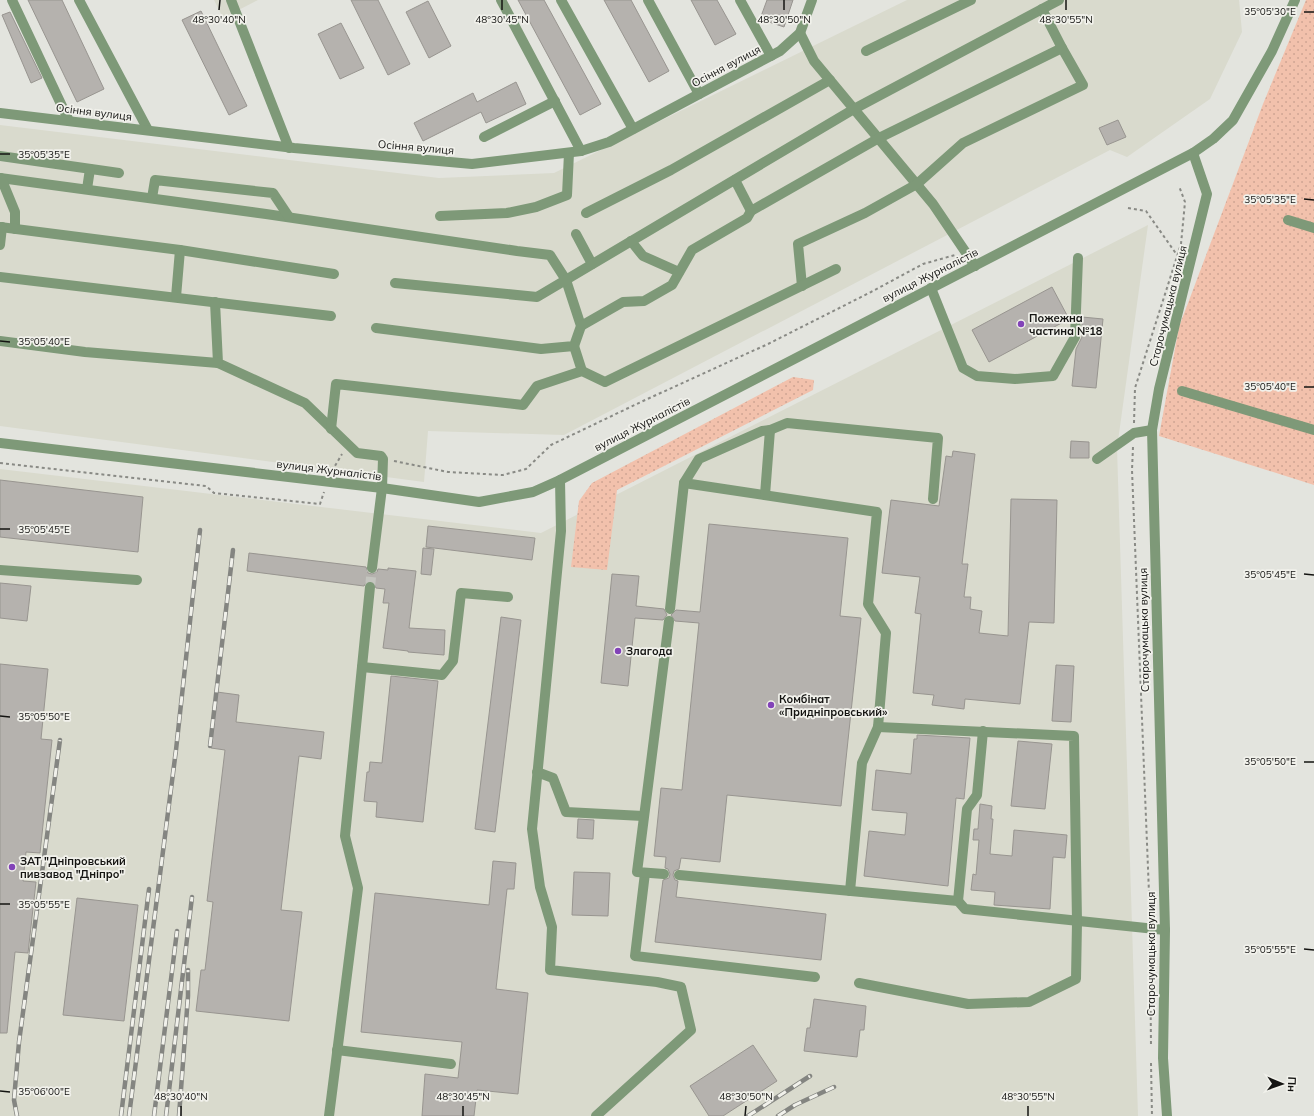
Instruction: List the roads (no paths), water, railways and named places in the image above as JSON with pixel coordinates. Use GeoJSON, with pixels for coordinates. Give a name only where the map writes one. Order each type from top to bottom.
{"type":"FeatureCollection","features":[{"type":"Feature","properties":{"kind":"street"},"geometry":{"type":"LineString","coordinates":[[12,0],[69,120]]}},
{"type":"Feature","properties":{"kind":"street"},"geometry":{"type":"LineString","coordinates":[[79,0],[148,130]]}},
{"type":"Feature","properties":{"kind":"street"},"geometry":{"type":"LineString","coordinates":[[231,0],[289,148]]}},
{"type":"Feature","properties":{"kind":"street"},"geometry":{"type":"LineString","coordinates":[[501,0],[581,151]]}},
{"type":"Feature","properties":{"kind":"street"},"geometry":{"type":"LineString","coordinates":[[561,0],[633,129]]}},
{"type":"Feature","properties":{"kind":"street"},"geometry":{"type":"LineString","coordinates":[[648,0],[699,94]]}},
{"type":"Feature","properties":{"kind":"street"},"geometry":{"type":"LineString","coordinates":[[740,0],[770,56]]}},
{"type":"Feature","properties":{"kind":"street"},"geometry":{"type":"LineString","coordinates":[[746,10],[749,0]]}},
{"type":"Feature","properties":{"kind":"street"},"geometry":{"type":"LineString","coordinates":[[812,0],[800,33],[814,61],[933,204],[974,266]]}},
{"type":"Feature","properties":{"kind":"street"},"geometry":{"type":"LineString","coordinates":[[866,51],[971,0]]}},
{"type":"Feature","properties":{"kind":"street"},"geometry":{"type":"LineString","coordinates":[[395,283],[537,297],[854,109],[1059,0]]}},
{"type":"Feature","properties":{"kind":"street","name":"вулиця Журналістів"},"geometry":{"type":"LineString","coordinates":[[0,443],[382,488],[479,502],[533,492],[560,480],[1193,153],[1213,139],[1233,120],[1272,51],[1295,0]]}},
{"type":"Feature","properties":{"kind":"street"},"geometry":{"type":"LineString","coordinates":[[802,286],[798,244],[865,213],[917,184],[963,143],[1083,85],[1042,9]]}},
{"type":"Feature","properties":{"kind":"street","name":"Осіння вулиця"},"geometry":{"type":"LineString","coordinates":[[0,113],[69,120],[289,148],[472,164],[569,153],[610,142],[780,51],[800,33]]}},
{"type":"Feature","properties":{"kind":"street"},"geometry":{"type":"LineString","coordinates":[[581,326],[623,302],[644,301],[672,285],[692,250],[747,218],[751,211],[879,138],[1062,48]]}},
{"type":"Feature","properties":{"kind":"street"},"geometry":{"type":"LineString","coordinates":[[586,213],[671,170],[830,80]]}},
{"type":"Feature","properties":{"kind":"street"},"geometry":{"type":"LineString","coordinates":[[484,137],[555,101]]}},
{"type":"Feature","properties":{"kind":"street"},"geometry":{"type":"LineString","coordinates":[[440,216],[507,213],[536,208],[567,195],[569,153]]}},
{"type":"Feature","properties":{"kind":"street","name":"Старочумацька вулиця"},"geometry":{"type":"LineString","coordinates":[[1167,1116],[1163,1058],[1165,930],[1152,430],[1159,389],[1208,194],[1193,153]]}},
{"type":"Feature","properties":{"kind":"street"},"geometry":{"type":"LineString","coordinates":[[0,156],[119,173]]}},
{"type":"Feature","properties":{"kind":"street"},"geometry":{"type":"LineString","coordinates":[[87,190],[90,169]]}},
{"type":"Feature","properties":{"kind":"street"},"geometry":{"type":"LineString","coordinates":[[1,178],[289,217],[517,252],[550,255],[566,280],[581,326],[574,346],[582,370],[604,382],[836,269]]}},
{"type":"Feature","properties":{"kind":"street"},"geometry":{"type":"LineString","coordinates":[[1,178],[15,212],[15,229]]}},
{"type":"Feature","properties":{"kind":"street"},"geometry":{"type":"LineString","coordinates":[[152,198],[155,180],[273,193],[289,217]]}},
{"type":"Feature","properties":{"kind":"street"},"geometry":{"type":"LineString","coordinates":[[735,180],[751,211]]}},
{"type":"Feature","properties":{"kind":"street"},"geometry":{"type":"LineString","coordinates":[[1288,220],[1314,228]]}},
{"type":"Feature","properties":{"kind":"street"},"geometry":{"type":"LineString","coordinates":[[0,245],[1,227],[180,250],[334,274]]}},
{"type":"Feature","properties":{"kind":"street"},"geometry":{"type":"LineString","coordinates":[[576,234],[592,264]]}},
{"type":"Feature","properties":{"kind":"street"},"geometry":{"type":"LineString","coordinates":[[631,241],[643,256],[679,272]]}},
{"type":"Feature","properties":{"kind":"street"},"geometry":{"type":"LineString","coordinates":[[176,297],[180,250]]}},
{"type":"Feature","properties":{"kind":"street"},"geometry":{"type":"LineString","coordinates":[[931,288],[963,368],[977,376],[1015,379],[1053,376],[1075,337],[1078,258]]}},
{"type":"Feature","properties":{"kind":"street"},"geometry":{"type":"LineString","coordinates":[[0,277],[331,316]]}},
{"type":"Feature","properties":{"kind":"street"},"geometry":{"type":"LineString","coordinates":[[215,302],[218,363]]}},
{"type":"Feature","properties":{"kind":"street"},"geometry":{"type":"LineString","coordinates":[[376,328],[541,349],[574,346]]}},
{"type":"Feature","properties":{"kind":"street"},"geometry":{"type":"LineString","coordinates":[[0,341],[85,352],[218,363],[305,403],[357,453],[378,455],[383,459],[382,488],[372,568]]}},
{"type":"Feature","properties":{"kind":"street"},"geometry":{"type":"LineString","coordinates":[[331,429],[336,384],[523,405],[536,386],[582,370]]}},
{"type":"Feature","properties":{"kind":"street"},"geometry":{"type":"LineString","coordinates":[[1182,391],[1314,430]]}},
{"type":"Feature","properties":{"kind":"street"},"geometry":{"type":"LineString","coordinates":[[670,609],[684,483],[699,459],[762,432],[787,423],[938,438],[933,499]]}},
{"type":"Feature","properties":{"kind":"street"},"geometry":{"type":"LineString","coordinates":[[765,495],[770,430]]}},
{"type":"Feature","properties":{"kind":"street"},"geometry":{"type":"LineString","coordinates":[[1097,459],[1134,433],[1152,430]]}},
{"type":"Feature","properties":{"kind":"street"},"geometry":{"type":"LineString","coordinates":[[560,480],[561,531],[532,828],[540,887],[552,927],[550,970],[657,982],[681,987],[691,1030],[596,1116]]}},
{"type":"Feature","properties":{"kind":"street"},"geometry":{"type":"LineString","coordinates":[[684,483],[877,512],[868,604],[886,633],[878,727],[862,763],[850,891]]}},
{"type":"Feature","properties":{"kind":"street"},"geometry":{"type":"LineString","coordinates":[[0,570],[136,580]]}},
{"type":"Feature","properties":{"kind":"street"},"geometry":{"type":"LineString","coordinates":[[329,1116],[358,888],[345,836],[370,587]]}},
{"type":"Feature","properties":{"kind":"street"},"geometry":{"type":"LineString","coordinates":[[362,667],[442,675],[453,660],[461,593],[508,597]]}},
{"type":"Feature","properties":{"kind":"street"},"geometry":{"type":"LineString","coordinates":[[664,874],[637,872],[669,621]]}},
{"type":"Feature","properties":{"kind":"street"},"geometry":{"type":"LineString","coordinates":[[859,983],[968,1004],[1029,1002],[1076,979],[1077,922],[1074,736],[878,727]]}},
{"type":"Feature","properties":{"kind":"street"},"geometry":{"type":"LineString","coordinates":[[958,901],[967,809],[977,795],[983,731]]}},
{"type":"Feature","properties":{"kind":"street"},"geometry":{"type":"LineString","coordinates":[[537,772],[553,778],[566,812],[643,816]]}},
{"type":"Feature","properties":{"kind":"street"},"geometry":{"type":"LineString","coordinates":[[645,873],[636,956],[815,977]]}},
{"type":"Feature","properties":{"kind":"street"},"geometry":{"type":"LineString","coordinates":[[679,875],[958,901],[965,909],[1077,922],[1165,930]]}},
{"type":"Feature","properties":{"kind":"street"},"geometry":{"type":"LineString","coordinates":[[337,1050],[451,1064]]}},
{"type":"Feature","properties":{"kind":"tunnel"},"geometry":{"type":"LineString","coordinates":[[370,587],[372,568]]}},
{"type":"Feature","properties":{"kind":"railway"},"geometry":{"type":"LineString","coordinates":[[129,1116],[176,750],[200,530]]}},
{"type":"Feature","properties":{"kind":"railway"},"geometry":{"type":"LineString","coordinates":[[210,746],[233,550]]}},
{"type":"Feature","properties":{"kind":"railway"},"geometry":{"type":"LineString","coordinates":[[17,1116],[14,1100],[19,1042],[60,740]]}},
{"type":"Feature","properties":{"kind":"railway"},"geometry":{"type":"LineString","coordinates":[[121,1116],[149,889]]}},
{"type":"Feature","properties":{"kind":"railway"},"geometry":{"type":"LineString","coordinates":[[166,1116],[192,897]]}},
{"type":"Feature","properties":{"kind":"railway"},"geometry":{"type":"LineString","coordinates":[[154,1116],[177,931]]}},
{"type":"Feature","properties":{"kind":"railway"},"geometry":{"type":"LineString","coordinates":[[179,1116],[188,996],[188,970]]}},
{"type":"Feature","properties":{"kind":"railway"},"geometry":{"type":"LineString","coordinates":[[748,1116],[810,1076]]}},
{"type":"Feature","properties":{"kind":"railway"},"geometry":{"type":"LineString","coordinates":[[778,1116],[795,1105],[834,1087]]}},
{"type":"Feature","properties":{"kind":"place","name":"Пожежна частина №18"},"geometry":{"type":"Point","coordinates":[1021,324]}},
{"type":"Feature","properties":{"kind":"place","name":"Злагода"},"geometry":{"type":"Point","coordinates":[618,651]}},
{"type":"Feature","properties":{"kind":"place","name":"Комбінат «Придніпровський»"},"geometry":{"type":"Point","coordinates":[771,705]}},
{"type":"Feature","properties":{"kind":"place","name":"ЗАТ \"Дніпровський пивзавод \"Дніпро\""},"geometry":{"type":"Point","coordinates":[12,867]}}]}
